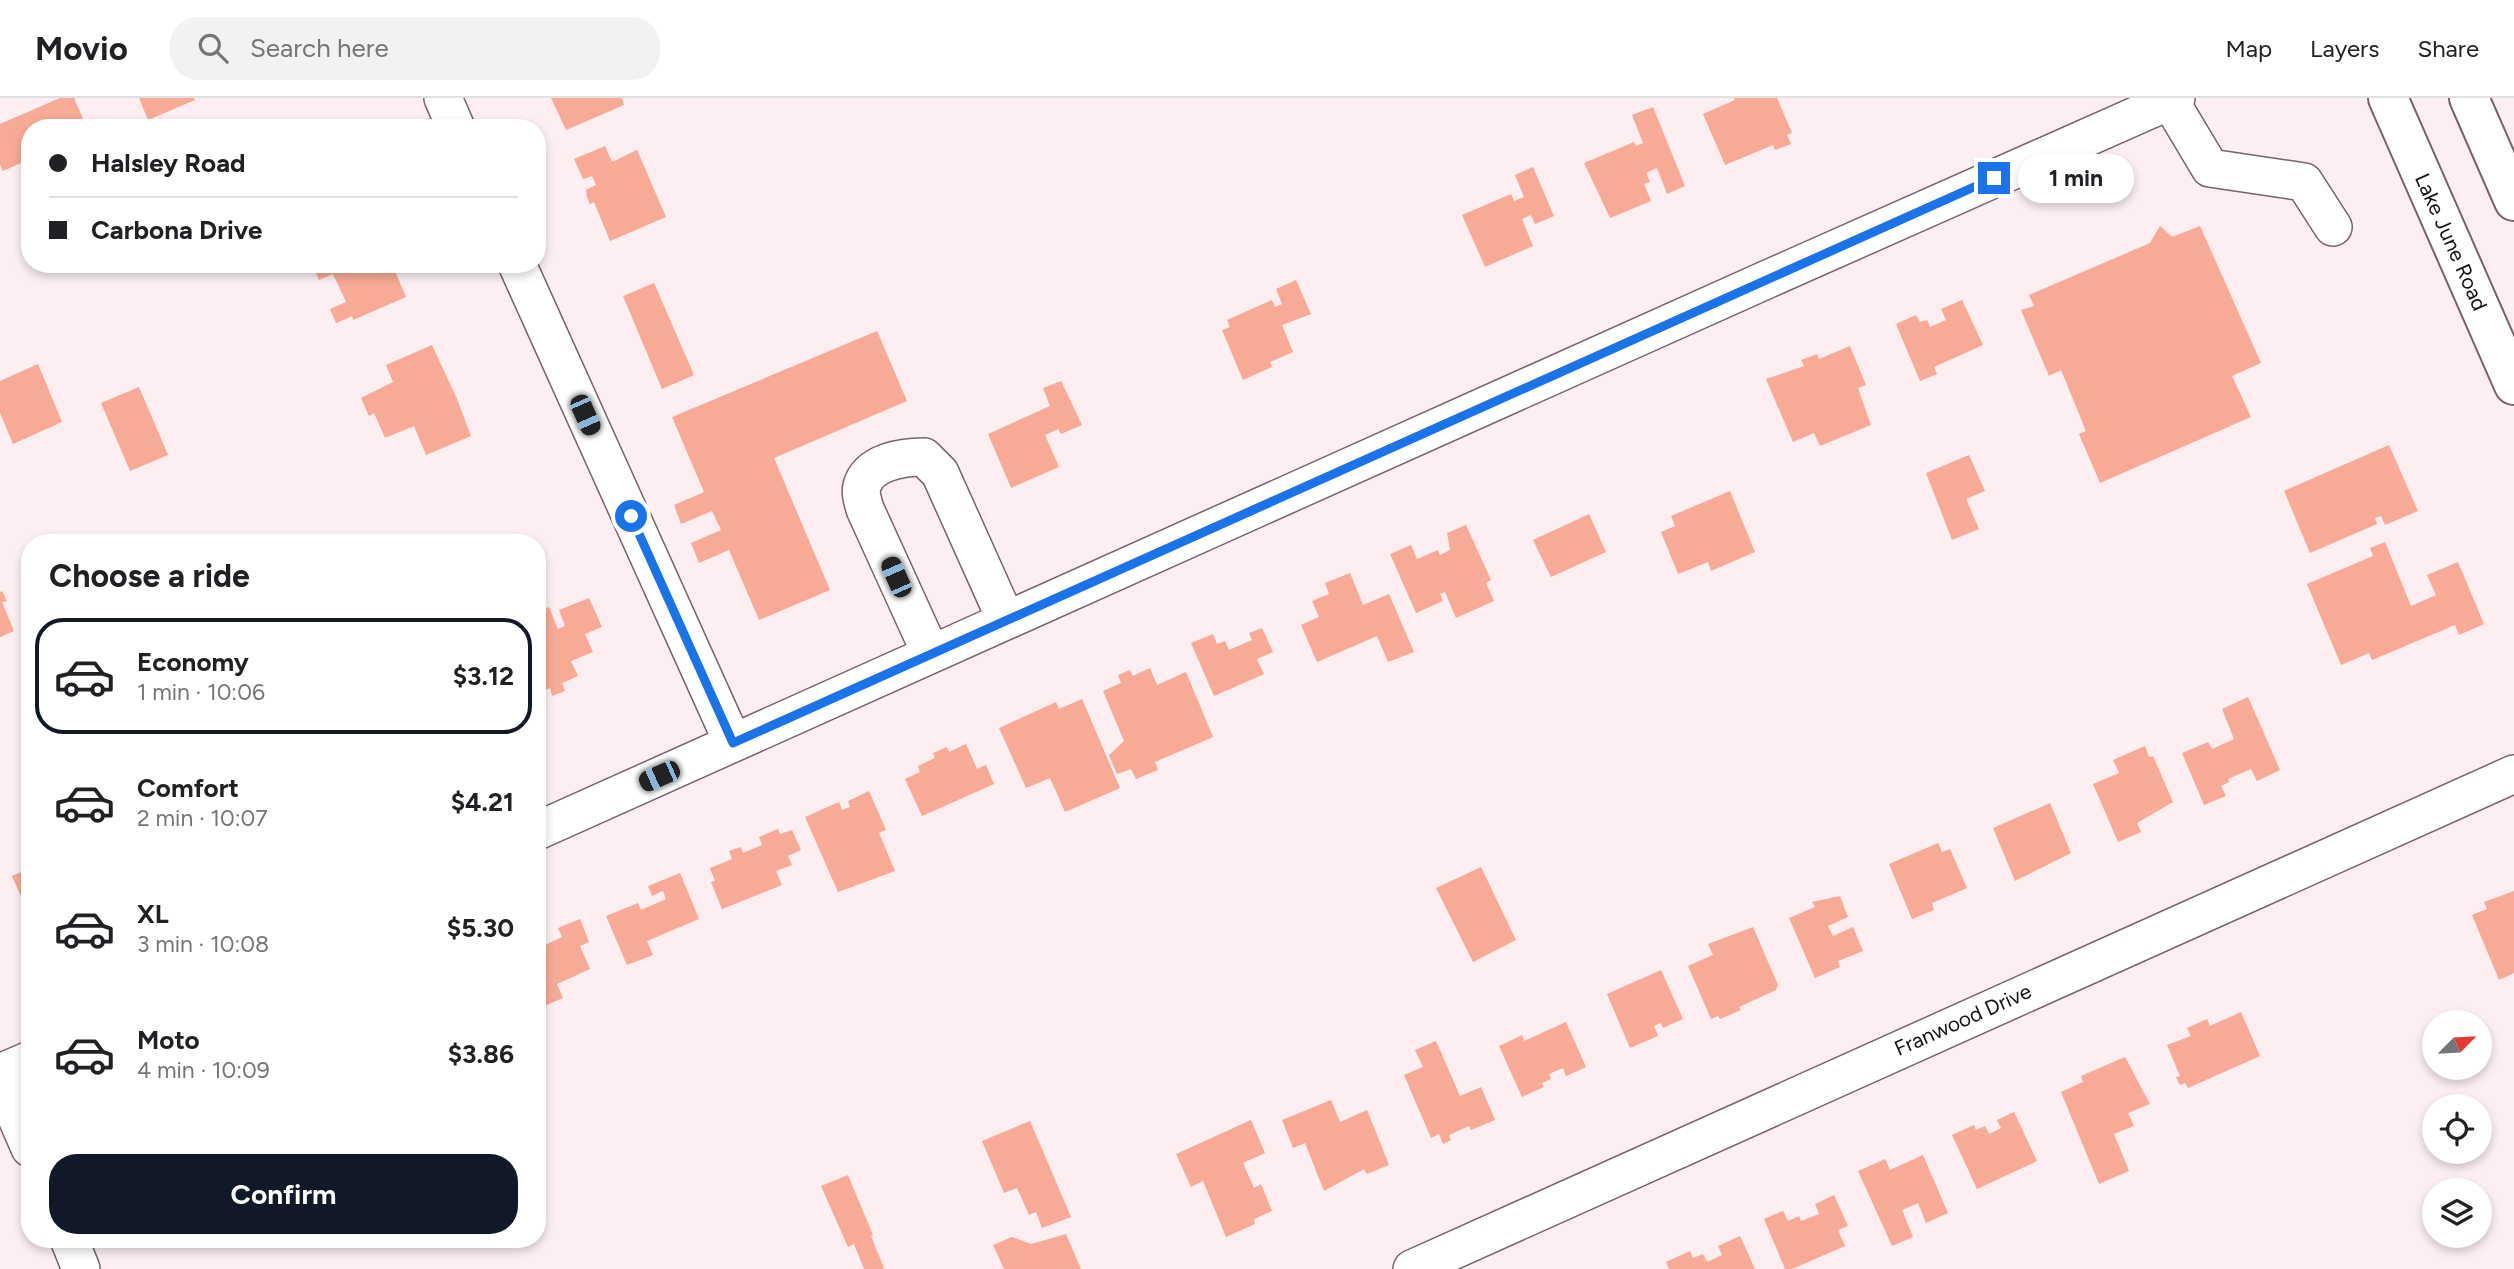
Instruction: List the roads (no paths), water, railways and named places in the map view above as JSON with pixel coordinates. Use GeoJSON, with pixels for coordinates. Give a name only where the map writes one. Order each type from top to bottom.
{"type":"FeatureCollection","features":[{"type":"Feature","properties":{"kind":"main road","name":"Lake June Road"},"geometry":{"type":"LineString","coordinates":[[2388,98],[2514,385]]}},
{"type":"Feature","properties":{"kind":"main road"},"geometry":{"type":"LineString","coordinates":[[2469,98],[2514,201]]}},
{"type":"Feature","properties":{"kind":"street"},"geometry":{"type":"LineString","coordinates":[[443,98],[452,119]]}},
{"type":"Feature","properties":{"kind":"street"},"geometry":{"type":"LineString","coordinates":[[546,827],[2173,99],[2210,168],[2304,182],[2333,227]]}},
{"type":"Feature","properties":{"kind":"street"},"geometry":{"type":"LineString","coordinates":[[521,273],[733,743]]}},
{"type":"Feature","properties":{"kind":"street"},"geometry":{"type":"LineString","coordinates":[[931,654],[865,509],[861,488],[870,472],[903,457],[924,457],[940,473],[1006,620]]}},
{"type":"Feature","properties":{"kind":"street","name":"Franwood Drive"},"geometry":{"type":"LineString","coordinates":[[1412,1269],[2514,774]]}},
{"type":"Feature","properties":{"kind":"street"},"geometry":{"type":"LineString","coordinates":[[0,1073],[21,1064]]}},
{"type":"Feature","properties":{"kind":"street"},"geometry":{"type":"LineString","coordinates":[[0,1079],[21,1127]]}},
{"type":"Feature","properties":{"kind":"street"},"geometry":{"type":"LineString","coordinates":[[73,1248],[81,1269]]}}]}
